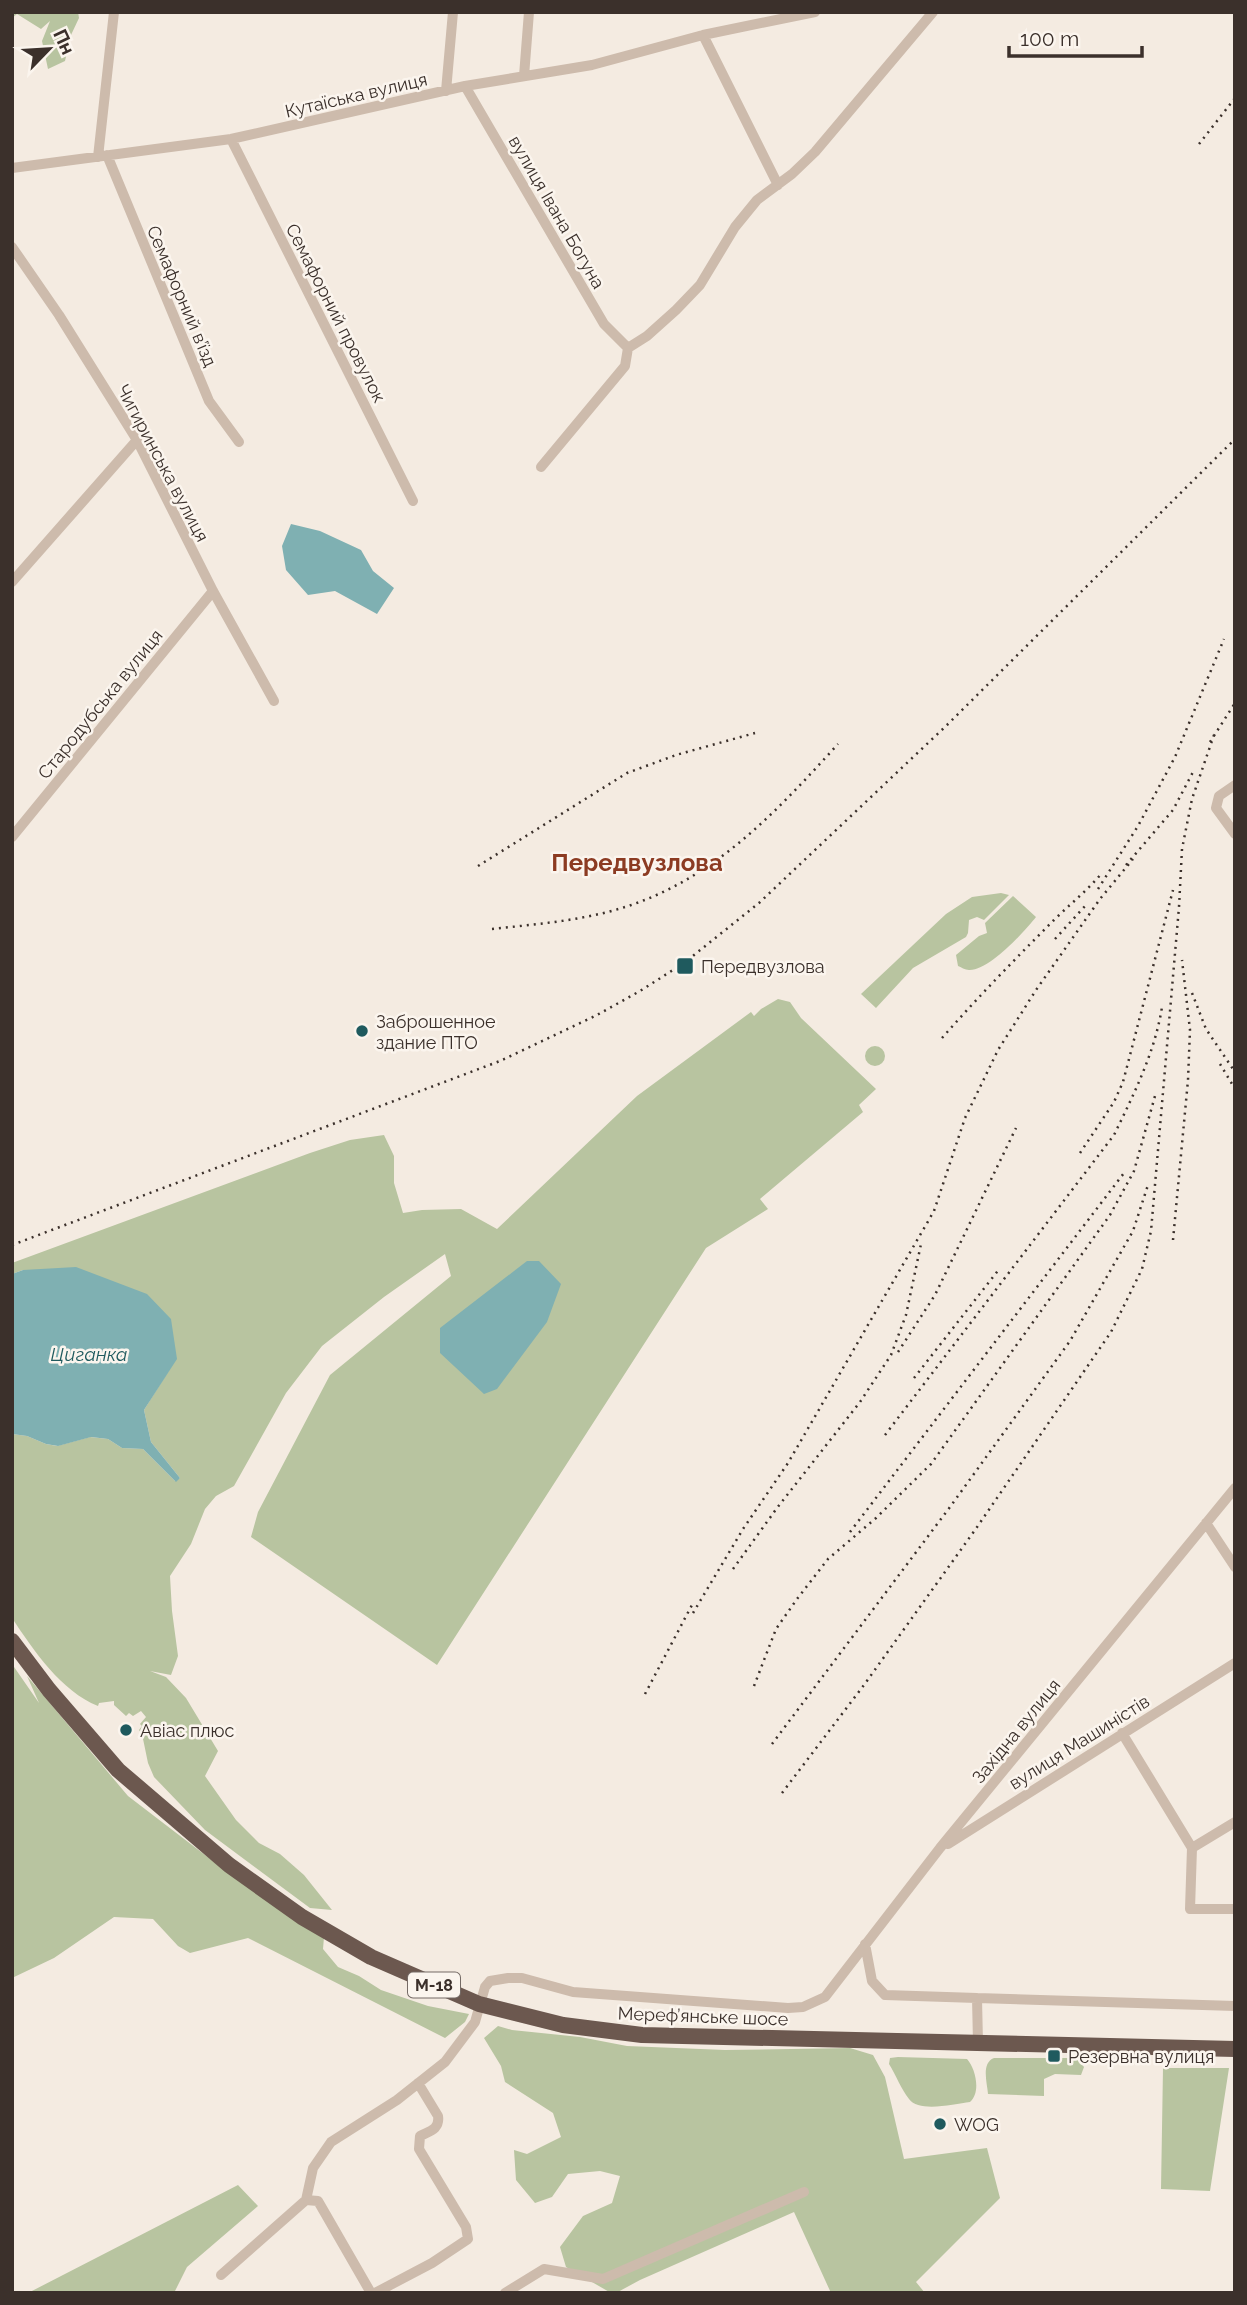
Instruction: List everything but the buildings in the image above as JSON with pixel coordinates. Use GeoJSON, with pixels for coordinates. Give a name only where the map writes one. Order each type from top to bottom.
{"type":"FeatureCollection","features":[{"type":"Feature","properties":{"kind":"highway","name":"Мереф’янське шосе"},"geometry":{"type":"LineString","coordinates":[[12,1641],[49,1690],[118,1770],[229,1865],[302,1917],[371,1957],[479,2004],[563,2025],[642,2035],[1235,2049]]}},
{"type":"Feature","properties":{"kind":"street"},"geometry":{"type":"LineString","coordinates":[[102,156],[114,12]]}},
{"type":"Feature","properties":{"kind":"street"},"geometry":{"type":"LineString","coordinates":[[446,91],[453,12]]}},
{"type":"Feature","properties":{"kind":"street"},"geometry":{"type":"LineString","coordinates":[[524,76],[529,12]]}},
{"type":"Feature","properties":{"kind":"street","name":"Кутаїська вулиця"},"geometry":{"type":"LineString","coordinates":[[12,168],[232,139],[465,86],[592,65],[703,35],[815,12]]}},
{"type":"Feature","properties":{"kind":"street"},"geometry":{"type":"LineString","coordinates":[[541,467],[625,366],[628,348],[647,337],[692,294],[742,218],[757,200],[815,152],[933,12]]}},
{"type":"Feature","properties":{"kind":"street"},"geometry":{"type":"LineString","coordinates":[[703,35],[778,185]]}},
{"type":"Feature","properties":{"kind":"street","name":"вулиця Івана Богуна"},"geometry":{"type":"LineString","coordinates":[[465,86],[604,324],[628,348]]}},
{"type":"Feature","properties":{"kind":"street","name":"Семафорний провулок"},"geometry":{"type":"LineString","coordinates":[[232,139],[413,500]]}},
{"type":"Feature","properties":{"kind":"street","name":"Семафорний в’їзд"},"geometry":{"type":"LineString","coordinates":[[102,156],[209,401],[239,442]]}},
{"type":"Feature","properties":{"kind":"street","name":"Чигиринська вулиця"},"geometry":{"type":"LineString","coordinates":[[12,247],[59,315],[137,440],[213,591],[274,701]]}},
{"type":"Feature","properties":{"kind":"street"},"geometry":{"type":"LineString","coordinates":[[12,582],[137,440]]}},
{"type":"Feature","properties":{"kind":"street","name":"Стародубська вулиця"},"geometry":{"type":"LineString","coordinates":[[12,837],[213,591]]}},
{"type":"Feature","properties":{"kind":"street"},"geometry":{"type":"LineString","coordinates":[[1235,785],[1219,796],[1216,808],[1235,834]]}},
{"type":"Feature","properties":{"kind":"street","name":"Західна вулиця"},"geometry":{"type":"LineString","coordinates":[[479,2004],[490,1981],[508,1978],[522,1978],[573,1992],[788,2008],[803,2007],[825,1997],[940,1848],[1235,1488]]}},
{"type":"Feature","properties":{"kind":"street"},"geometry":{"type":"LineString","coordinates":[[1206,1523],[1235,1567]]}},
{"type":"Feature","properties":{"kind":"street","name":"вулиця Машиністів"},"geometry":{"type":"LineString","coordinates":[[940,1848],[1235,1663]]}},
{"type":"Feature","properties":{"kind":"street"},"geometry":{"type":"LineString","coordinates":[[1122,1733],[1192,1848],[1190,1909],[1235,1909]]}},
{"type":"Feature","properties":{"kind":"street"},"geometry":{"type":"LineString","coordinates":[[1192,1848],[1235,1822]]}},
{"type":"Feature","properties":{"kind":"street"},"geometry":{"type":"LineString","coordinates":[[865,1944],[872,1981],[885,1995],[1235,2006]]}},
{"type":"Feature","properties":{"kind":"street"},"geometry":{"type":"LineString","coordinates":[[977,1998],[978,2043]]}},
{"type":"Feature","properties":{"kind":"street"},"geometry":{"type":"LineString","coordinates":[[221,2275],[306,2200],[313,2168],[331,2142],[397,2100],[445,2062],[475,2022],[479,2004]]}},
{"type":"Feature","properties":{"kind":"street"},"geometry":{"type":"LineString","coordinates":[[306,2200],[318,2201],[373,2293],[432,2263],[468,2239],[466,2227],[418,2149],[420,2136],[436,2128],[439,2123],[438,2116],[418,2083]]}},
{"type":"Feature","properties":{"kind":"street"},"geometry":{"type":"LineString","coordinates":[[505,2293],[544,2269],[603,2279],[804,2192]]}},
{"type":"Feature","properties":{"kind":"green space"},"geometry":{"type":"Polygon","coordinates":[[[12,12],[78,12],[79,18],[71,35],[65,61],[48,69],[42,41],[50,21],[41,29],[17,14],[12,18],[12,12]]]}},
{"type":"Feature","properties":{"kind":"green space"},"geometry":{"type":"Polygon","coordinates":[[[1001,893],[1009,895],[984,920],[977,917],[969,920],[966,937],[913,968],[876,1008],[861,994],[946,914],[972,897],[1001,893]]]}},
{"type":"Feature","properties":{"kind":"green space"},"geometry":{"type":"Polygon","coordinates":[[[1013,896],[1036,917],[996,958],[977,969],[969,970],[958,966],[956,955],[979,936],[987,933],[985,923],[1013,896]]]}},
{"type":"Feature","properties":{"kind":"green space"},"geometry":{"type":"Polygon","coordinates":[[[778,999],[790,1002],[801,1018],[876,1089],[859,1105],[863,1112],[760,1199],[768,1209],[706,1248],[437,1665],[251,1537],[258,1512],[330,1375],[451,1276],[445,1254],[384,1297],[322,1346],[286,1393],[234,1486],[216,1496],[205,1509],[191,1544],[170,1576],[178,1656],[171,1675],[150,1671],[166,1677],[186,1698],[218,1751],[205,1776],[236,1820],[259,1843],[280,1854],[304,1875],[332,1910],[310,1908],[205,1830],[154,1777],[139,1730],[146,1717],[141,1711],[133,1716],[129,1713],[126,1716],[114,1705],[114,1701],[99,1703],[98,1706],[72,1691],[49,1669],[12,1618],[12,1434],[57,1446],[90,1437],[108,1439],[122,1448],[143,1449],[175,1481],[180,1478],[151,1442],[144,1410],[176,1359],[23,1270],[12,1274],[12,1263],[310,1153],[350,1140],[384,1135],[394,1156],[394,1183],[403,1213],[461,1209],[497,1229],[637,1096],[751,1012],[754,1016],[778,999]]]}},
{"type":"Feature","properties":{"kind":"green space"},"geometry":{"type":"Polygon","coordinates":[[[871,1046],[879,1046],[885,1056],[879,1066],[871,1066],[865,1060],[865,1052],[871,1046]]]}},
{"type":"Feature","properties":{"kind":"green space"},"geometry":{"type":"Polygon","coordinates":[[[12,1664],[39,1703],[27,1676],[128,1796],[222,1868],[324,1937],[323,1949],[338,1967],[381,1990],[428,2006],[469,2014],[465,2022],[445,2038],[248,1938],[190,1953],[178,1946],[153,1919],[114,1917],[54,1958],[12,1978],[12,1664]]]}},
{"type":"Feature","properties":{"kind":"green space"},"geometry":{"type":"Polygon","coordinates":[[[498,2026],[627,2046],[725,2050],[850,2048],[873,2055],[885,2077],[904,2159],[987,2148],[1000,2198],[916,2282],[925,2293],[831,2293],[794,2212],[611,2293],[566,2267],[560,2247],[583,2216],[612,2203],[620,2176],[600,2171],[568,2174],[552,2197],[535,2203],[516,2180],[514,2150],[527,2154],[561,2137],[553,2113],[505,2082],[501,2066],[484,2038],[498,2026]]]}},
{"type":"Feature","properties":{"kind":"green space"},"geometry":{"type":"Polygon","coordinates":[[[890,2058],[967,2059],[976,2081],[973,2098],[970,2102],[928,2107],[914,2103],[906,2095],[889,2064],[890,2058]]]}},
{"type":"Feature","properties":{"kind":"green space"},"geometry":{"type":"Polygon","coordinates":[[[994,2058],[1077,2058],[1084,2067],[1081,2075],[1055,2074],[1044,2079],[1044,2096],[988,2094],[986,2068],[994,2058]]]}},
{"type":"Feature","properties":{"kind":"green space"},"geometry":{"type":"Polygon","coordinates":[[[1163,2068],[1229,2068],[1210,2191],[1161,2189],[1163,2068]]]}},
{"type":"Feature","properties":{"kind":"green space"},"geometry":{"type":"Polygon","coordinates":[[[238,2185],[258,2206],[187,2267],[174,2293],[28,2293],[238,2185]]]}},
{"type":"Feature","properties":{"kind":"water"},"geometry":{"type":"Polygon","coordinates":[[[291,524],[320,531],[361,550],[373,571],[394,588],[377,614],[335,591],[308,595],[286,570],[282,546],[291,524]]]}},
{"type":"Feature","properties":{"kind":"water"},"geometry":{"type":"Polygon","coordinates":[[[527,1261],[539,1261],[561,1284],[547,1322],[497,1389],[484,1394],[440,1353],[440,1328],[527,1261]]]}},
{"type":"Feature","properties":{"kind":"water","name":"Циганка"},"geometry":{"type":"Polygon","coordinates":[[[76,1267],[147,1294],[171,1319],[177,1359],[144,1410],[151,1442],[180,1478],[176,1482],[143,1449],[122,1448],[108,1439],[91,1437],[58,1446],[12,1434],[12,1274],[23,1270],[76,1267]]]}},
{"type":"Feature","properties":{"kind":"railway"},"geometry":{"type":"LineString","coordinates":[[1199,144],[1235,98]]}},
{"type":"Feature","properties":{"kind":"railway"},"geometry":{"type":"LineString","coordinates":[[12,1245],[500,1061],[597,1015],[684,963],[759,903],[947,725],[1235,439]]}},
{"type":"Feature","properties":{"kind":"railway"},"geometry":{"type":"LineString","coordinates":[[1098,889],[1138,826],[1175,757],[1224,639]]}},
{"type":"Feature","properties":{"kind":"railway"},"geometry":{"type":"LineString","coordinates":[[1210,742],[1235,703]]}},
{"type":"Feature","properties":{"kind":"railway"},"geometry":{"type":"LineString","coordinates":[[478,866],[627,773],[676,755],[755,733]]}},
{"type":"Feature","properties":{"kind":"railway"},"geometry":{"type":"LineString","coordinates":[[782,1793],[864,1685],[975,1530],[1111,1332],[1142,1269],[1151,1231],[1182,849],[1192,799],[1214,735]]}},
{"type":"Feature","properties":{"kind":"railway"},"geometry":{"type":"LineString","coordinates":[[492,929],[599,914],[665,891],[693,875],[746,837],[838,744]]}},
{"type":"Feature","properties":{"kind":"railway"},"geometry":{"type":"LineString","coordinates":[[1126,865],[1173,810],[1193,772]]}},
{"type":"Feature","properties":{"kind":"railway"},"geometry":{"type":"LineString","coordinates":[[693,1613],[743,1529],[788,1463],[934,1211],[965,1118],[998,1050],[1100,899],[1133,859]]}},
{"type":"Feature","properties":{"kind":"railway"},"geometry":{"type":"LineString","coordinates":[[942,1038],[1011,963],[1101,874]]}},
{"type":"Feature","properties":{"kind":"railway"},"geometry":{"type":"LineString","coordinates":[[1080,1153],[1114,1102],[1123,1082],[1173,890]]}},
{"type":"Feature","properties":{"kind":"railway"},"geometry":{"type":"LineString","coordinates":[[1055,939],[1086,905]]}},
{"type":"Feature","properties":{"kind":"railway"},"geometry":{"type":"LineString","coordinates":[[1173,1240],[1190,1030],[1182,960]]}},
{"type":"Feature","properties":{"kind":"railway"},"geometry":{"type":"LineString","coordinates":[[1192,993],[1206,1029],[1235,1072]]}},
{"type":"Feature","properties":{"kind":"railway"},"geometry":{"type":"LineString","coordinates":[[885,1435],[1114,1135],[1149,1056],[1162,1007]]}},
{"type":"Feature","properties":{"kind":"railway"},"geometry":{"type":"LineString","coordinates":[[1220,1064],[1235,1089]]}},
{"type":"Feature","properties":{"kind":"railway"},"geometry":{"type":"LineString","coordinates":[[754,1686],[776,1629],[797,1599],[828,1559],[876,1518],[931,1464],[1110,1215],[1134,1171],[1155,1096]]}},
{"type":"Feature","properties":{"kind":"railway"},"geometry":{"type":"LineString","coordinates":[[898,1352],[935,1295],[1016,1128]]}},
{"type":"Feature","properties":{"kind":"railway"},"geometry":{"type":"LineString","coordinates":[[850,1532],[1124,1173]]}},
{"type":"Feature","properties":{"kind":"railway"},"geometry":{"type":"LineString","coordinates":[[772,1744],[950,1507],[1070,1341],[1133,1231],[1148,1185]]}},
{"type":"Feature","properties":{"kind":"railway"},"geometry":{"type":"LineString","coordinates":[[733,1569],[860,1402],[891,1355],[906,1315],[921,1244]]}},
{"type":"Feature","properties":{"kind":"railway"},"geometry":{"type":"LineString","coordinates":[[914,1378],[1000,1268]]}},
{"type":"Feature","properties":{"kind":"railway"},"geometry":{"type":"LineString","coordinates":[[645,1694],[693,1603]]}},
{"type":"Feature","properties":{"kind":"place","name":"Передвузлова"},"geometry":{"type":"Point","coordinates":[685,966]}},
{"type":"Feature","properties":{"kind":"place","name":"Заброшенное здание ПТО"},"geometry":{"type":"Point","coordinates":[362,1031]}},
{"type":"Feature","properties":{"kind":"place","name":"Авіас плюс"},"geometry":{"type":"Point","coordinates":[126,1730]}},
{"type":"Feature","properties":{"kind":"place","name":"Резервна вулиця"},"geometry":{"type":"Point","coordinates":[1054,2056]}},
{"type":"Feature","properties":{"kind":"place","name":"WOG"},"geometry":{"type":"Point","coordinates":[940,2124]}},
{"type":"Feature","properties":{"kind":"district","name":"Передвузлова"},"geometry":{"type":"Point","coordinates":[637,862]}}]}
